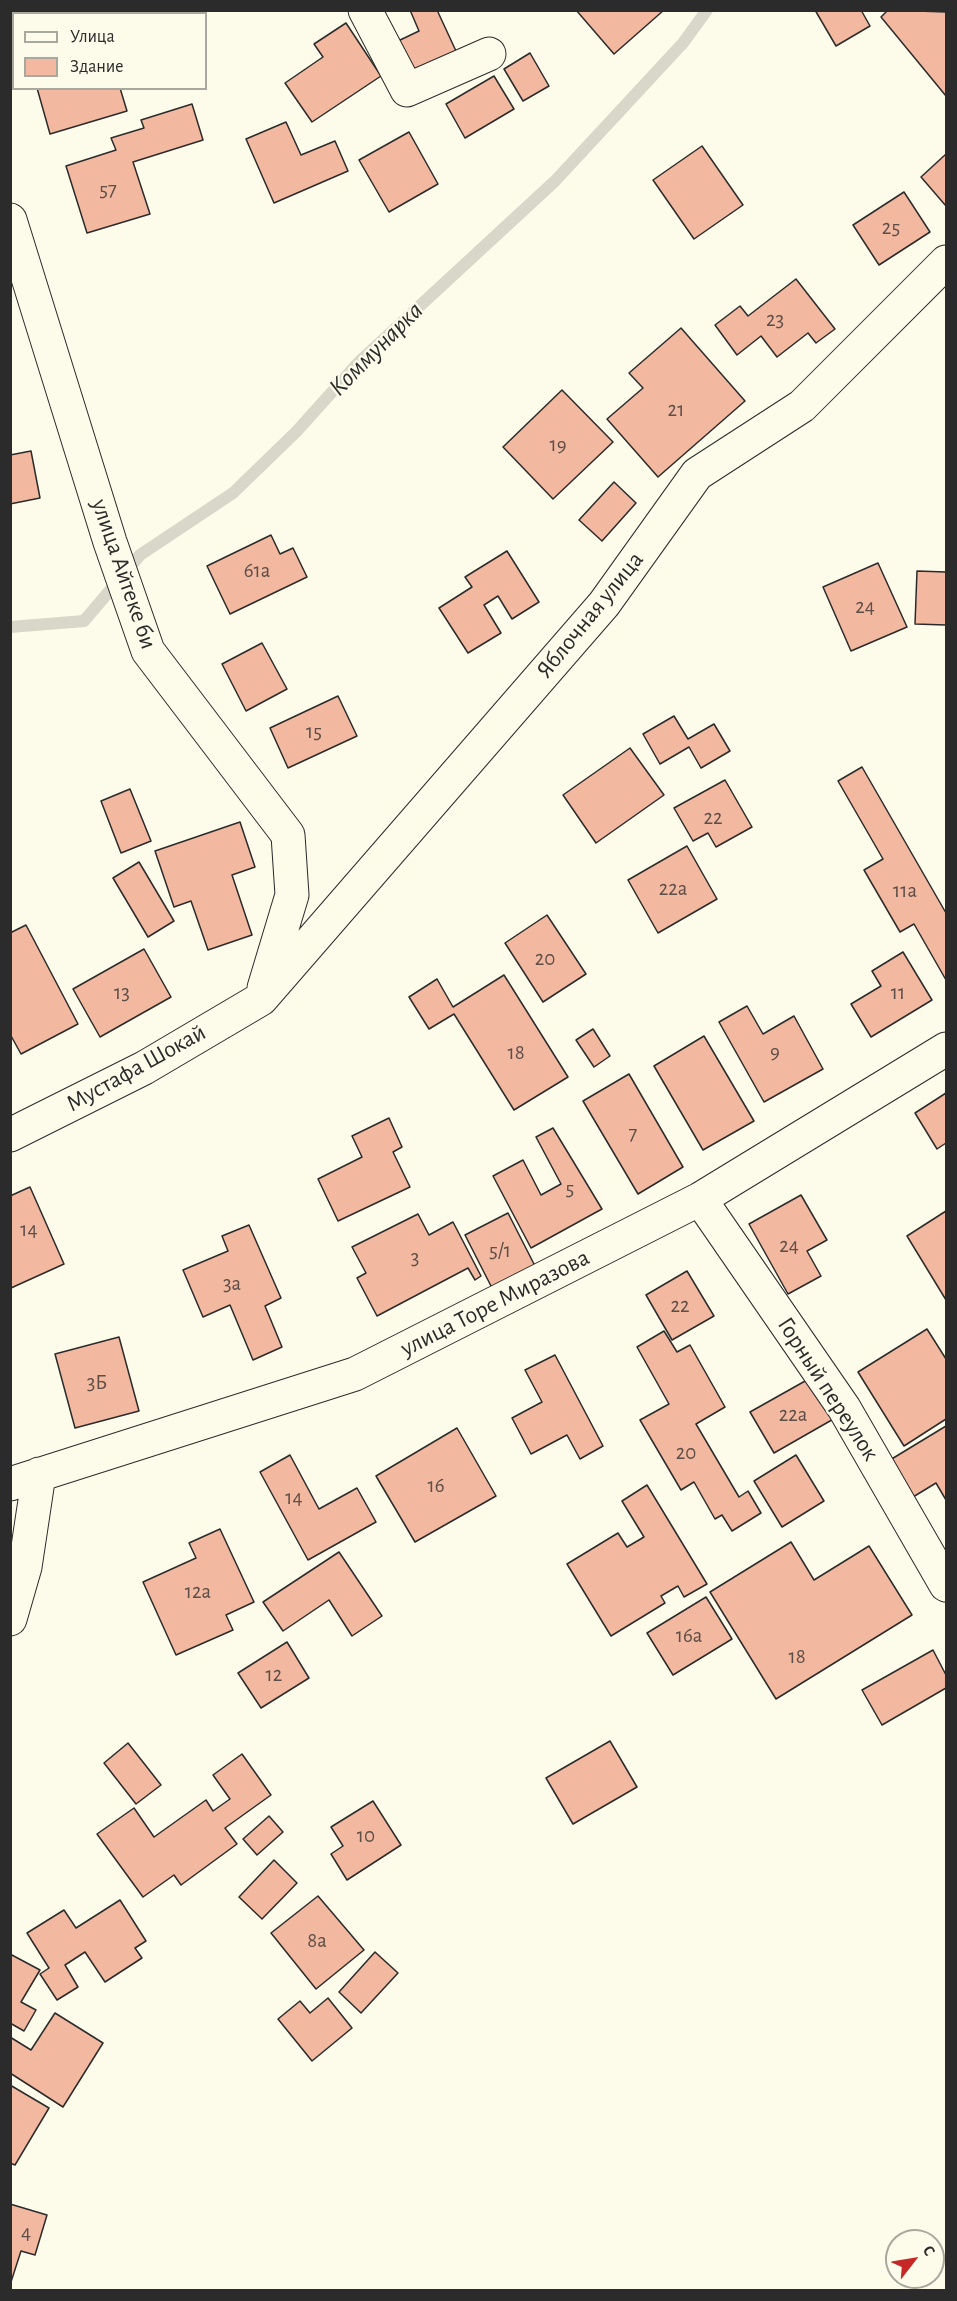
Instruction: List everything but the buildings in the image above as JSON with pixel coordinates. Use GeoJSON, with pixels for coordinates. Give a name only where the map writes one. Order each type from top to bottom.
{"type":"FeatureCollection","features":[{"type":"Feature","properties":{"kind":"street"},"geometry":{"type":"LineString","coordinates":[[365,10],[407,90],[489,54]]}},
{"type":"Feature","properties":{"kind":"street","name":"улица Айтеке би"},"geometry":{"type":"LineString","coordinates":[[10,220],[111,542],[148,651],[288,836],[292,895],[261,999]]}},
{"type":"Feature","properties":{"kind":"street","name":"Яблочная улица"},"geometry":{"type":"LineString","coordinates":[[261,999],[604,604],[697,474],[802,406],[946,262]]}},
{"type":"Feature","properties":{"kind":"street","name":"Мустафа Шокай"},"geometry":{"type":"LineString","coordinates":[[10,1135],[144,1068],[261,999]]}},
{"type":"Feature","properties":{"kind":"street","name":"улица Торе Миразова"},"geometry":{"type":"LineString","coordinates":[[25,1479],[355,1374],[700,1199],[946,1049]]}},
{"type":"Feature","properties":{"kind":"street","name":"Горный переулок"},"geometry":{"type":"LineString","coordinates":[[700,1199],[844,1408],[946,1585]]}},
{"type":"Feature","properties":{"kind":"street"},"geometry":{"type":"LineString","coordinates":[[10,1619],[25,1567],[25,1479]]}},
{"type":"Feature","properties":{"kind":"waterway","name":"Коммунарка"},"geometry":{"type":"LineString","coordinates":[[10,627],[84,621],[140,555],[233,493],[296,432],[359,362],[555,181],[683,43],[707,10]]}}]}
